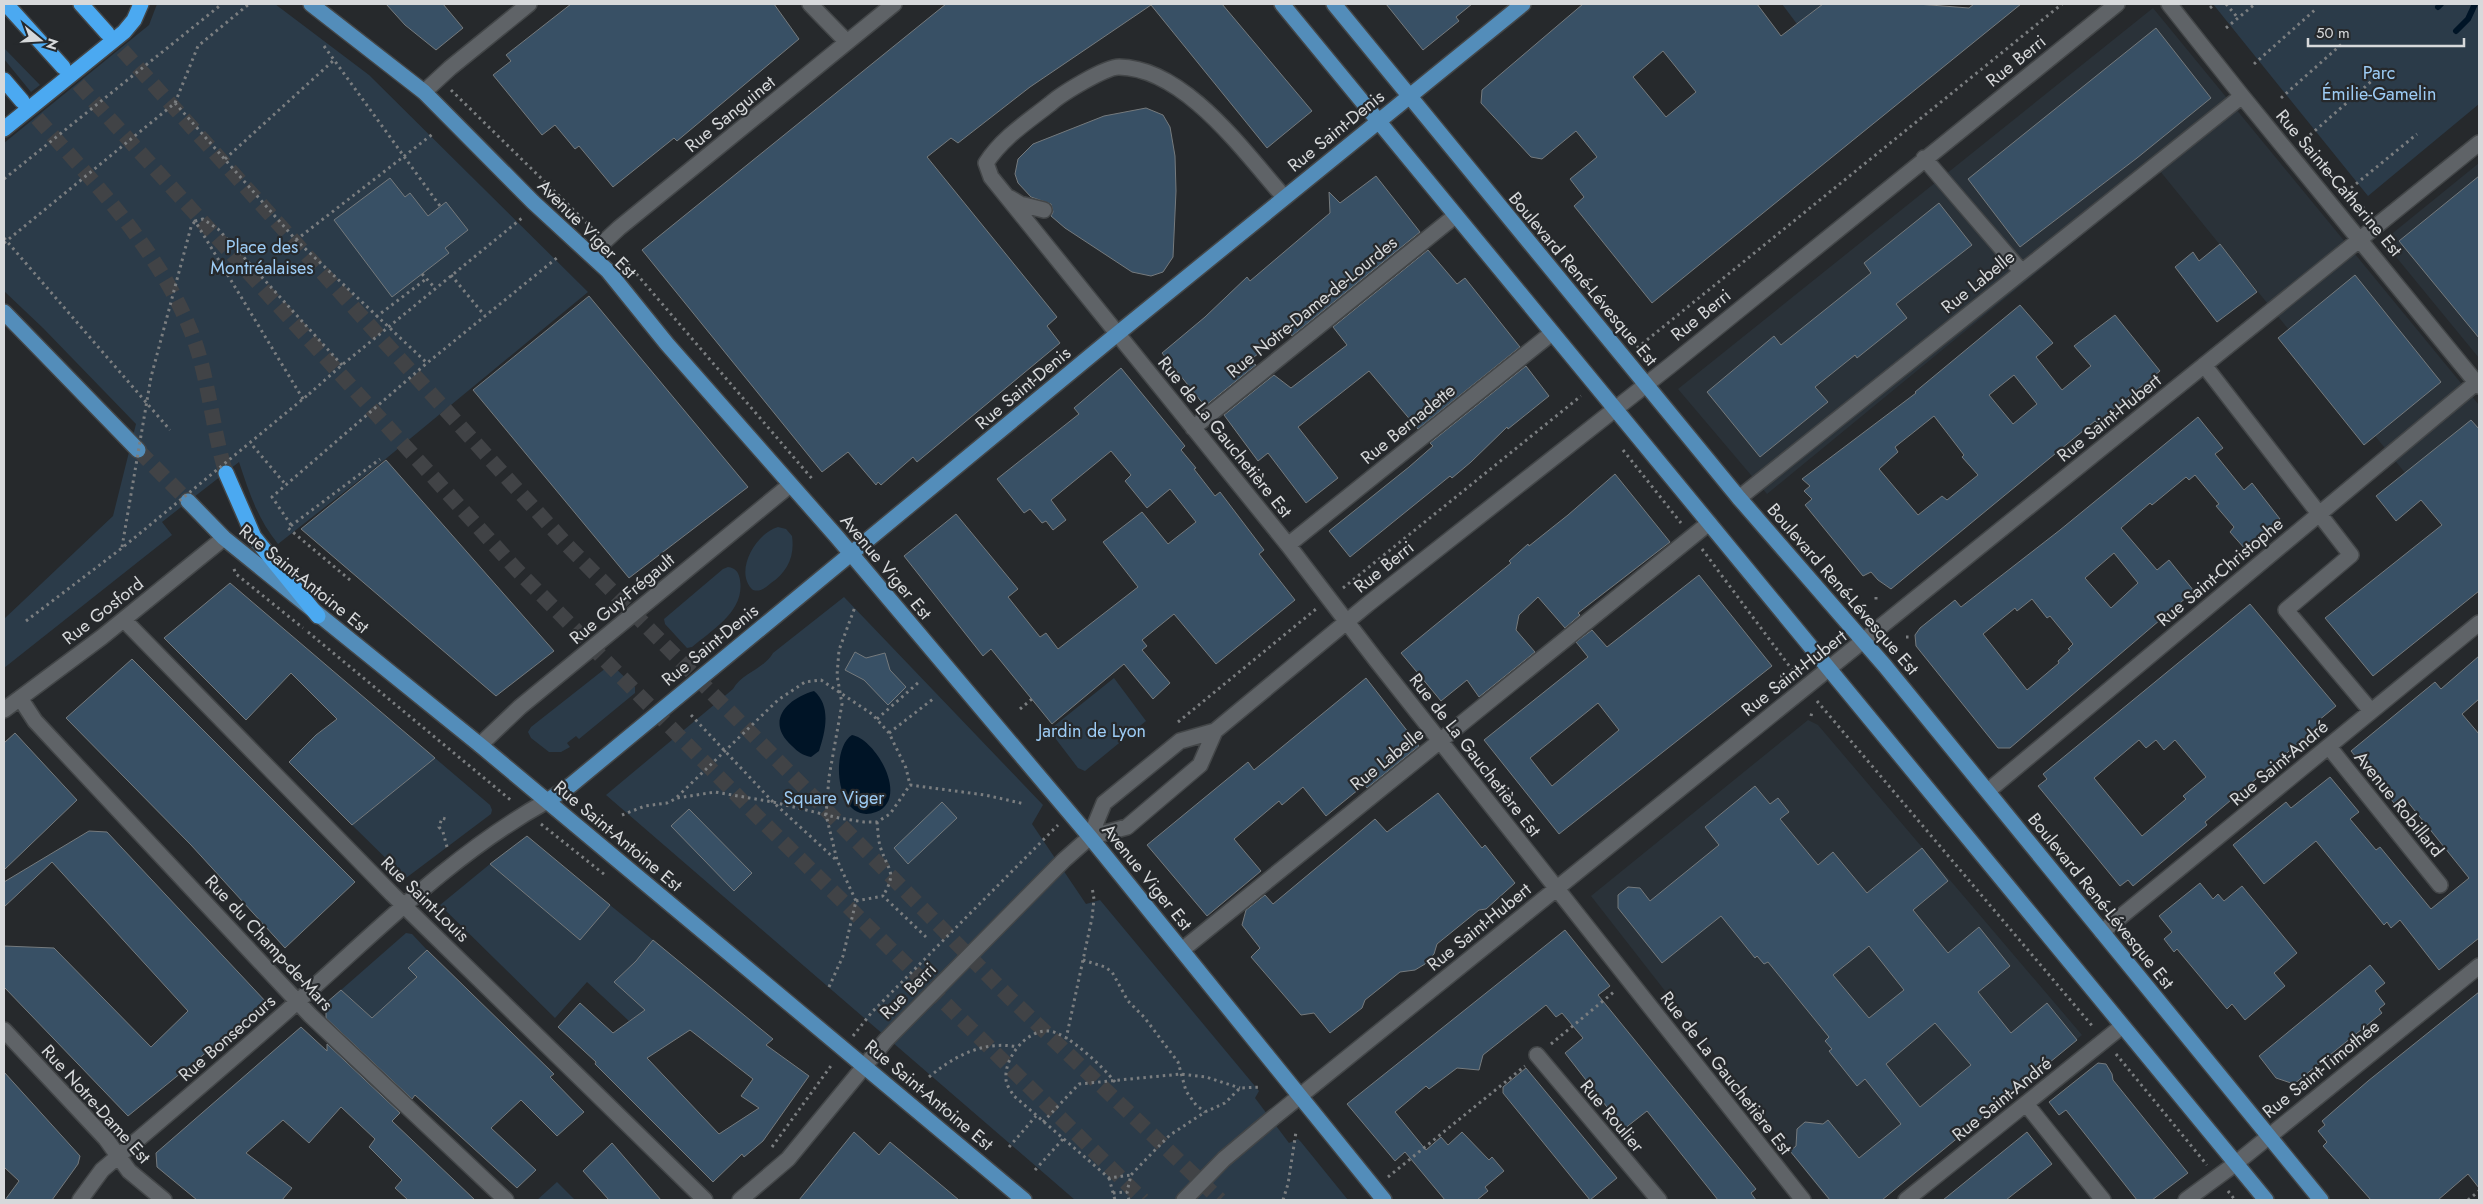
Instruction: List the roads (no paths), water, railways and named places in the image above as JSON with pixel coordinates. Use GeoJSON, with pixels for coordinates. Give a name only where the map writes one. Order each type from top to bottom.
{"type":"FeatureCollection","features":[{"type":"Feature","properties":{"kind":"highway"},"geometry":{"type":"LineString","coordinates":[[6,4],[63,67]]}},
{"type":"Feature","properties":{"kind":"highway"},"geometry":{"type":"LineString","coordinates":[[81,4],[107,33]]}},
{"type":"Feature","properties":{"kind":"highway"},"geometry":{"type":"LineString","coordinates":[[4,129],[124,32],[134,20],[141,4]]}},
{"type":"Feature","properties":{"kind":"highway"},"geometry":{"type":"LineString","coordinates":[[4,80],[22,101]]}},
{"type":"Feature","properties":{"kind":"highway"},"geometry":{"type":"LineString","coordinates":[[226,472],[254,537],[318,616]]}},
{"type":"Feature","properties":{"kind":"main road","name":"Avenue Viger Est"},"geometry":{"type":"LineString","coordinates":[[311,4],[424,92],[533,202],[591,254],[851,554],[1090,837],[1384,1200]]}},
{"type":"Feature","properties":{"kind":"main road"},"geometry":{"type":"LineString","coordinates":[[1282,4],[1380,120],[1455,216],[1616,408],[2121,1027],[2266,1200]]}},
{"type":"Feature","properties":{"kind":"main road","name":"Boulevard René-Lévesque Est"},"geometry":{"type":"LineString","coordinates":[[1334,4],[1739,498],[1864,641],[1988,791],[2321,1200]]}},
{"type":"Feature","properties":{"kind":"main road","name":"Rue Saint-Denis"},"geometry":{"type":"LineString","coordinates":[[547,801],[571,785],[1118,333],[1523,4]]}},
{"type":"Feature","properties":{"kind":"main road"},"geometry":{"type":"LineString","coordinates":[[4,312],[138,450]]}},
{"type":"Feature","properties":{"kind":"main road","name":"Rue Saint-Antoine Est"},"geometry":{"type":"LineString","coordinates":[[188,501],[224,538],[318,616],[480,745],[1024,1200]]}},
{"type":"Feature","properties":{"kind":"street"},"geometry":{"type":"LineString","coordinates":[[424,92],[450,68],[529,4]]}},
{"type":"Feature","properties":{"kind":"street"},"geometry":{"type":"LineString","coordinates":[[810,4],[847,42]]}},
{"type":"Feature","properties":{"kind":"street","name":"Rue Sanguinet"},"geometry":{"type":"LineString","coordinates":[[591,254],[619,228],[894,4]]}},
{"type":"Feature","properties":{"kind":"street","name":"Rue Berri"},"geometry":{"type":"LineString","coordinates":[[740,1200],[788,1159],[864,1065],[1064,860],[1090,837],[1104,802],[1180,741],[1215,731],[1348,621],[1646,384],[2117,4]]}},
{"type":"Feature","properties":{"kind":"street","name":"Rue Sainte-Catherine Est"},"geometry":{"type":"LineString","coordinates":[[2169,4],[2478,384]]}},
{"type":"Feature","properties":{"kind":"street","name":"Rue de La Gauchetière Est"},"geometry":{"type":"LineString","coordinates":[[1284,198],[1205,110],[1172,82],[1143,71],[1118,67],[1066,91],[996,148],[986,162],[991,177],[1288,544],[1556,888],[1803,1200]]}},
{"type":"Feature","properties":{"kind":"street","name":"Rue Labelle"},"geometry":{"type":"LineString","coordinates":[[1739,498],[2242,96]]}},
{"type":"Feature","properties":{"kind":"street","name":"Rue Saint-Hubert"},"geometry":{"type":"LineString","coordinates":[[1184,1200],[1224,1159],[1556,888],[1830,669],[2479,143]]}},
{"type":"Feature","properties":{"kind":"street"},"geometry":{"type":"LineString","coordinates":[[1924,158],[2021,271]]}},
{"type":"Feature","properties":{"kind":"street"},"geometry":{"type":"LineString","coordinates":[[1006,196],[1020,204],[1044,210]]}},
{"type":"Feature","properties":{"kind":"street","name":"Rue Notre-Dame-de-Lourdes"},"geometry":{"type":"LineString","coordinates":[[1193,428],[1455,216]]}},
{"type":"Feature","properties":{"kind":"street","name":"Rue Bernadette"},"geometry":{"type":"LineString","coordinates":[[1288,544],[1552,333]]}},
{"type":"Feature","properties":{"kind":"street"},"geometry":{"type":"LineString","coordinates":[[2204,365],[2351,555],[2286,610],[2370,711]]}},
{"type":"Feature","properties":{"kind":"street","name":"Rue Saint-Christophe"},"geometry":{"type":"LineString","coordinates":[[1988,791],[2319,513],[2478,384]]}},
{"type":"Feature","properties":{"kind":"street","name":"Rue Guy-Frégault"},"geometry":{"type":"LineString","coordinates":[[480,745],[520,707],[790,485]]}},
{"type":"Feature","properties":{"kind":"street","name":"Rue Labelle"},"geometry":{"type":"LineString","coordinates":[[1182,950],[1709,523]]}},
{"type":"Feature","properties":{"kind":"street","name":"Rue Gosford"},"geometry":{"type":"LineString","coordinates":[[4,710],[124,620],[224,538]]}},
{"type":"Feature","properties":{"kind":"street","name":"Rue Saint-Louis"},"geometry":{"type":"LineString","coordinates":[[124,620],[403,905],[704,1200]]}},
{"type":"Feature","properties":{"kind":"street","name":"Rue Saint-André"},"geometry":{"type":"LineString","coordinates":[[2102,932],[2479,623]]}},
{"type":"Feature","properties":{"kind":"street","name":"Rue du Champ-de-Mars"},"geometry":{"type":"LineString","coordinates":[[20,698],[35,720],[297,1002],[506,1200]]}},
{"type":"Feature","properties":{"kind":"street","name":"Rue Berri"},"geometry":{"type":"LineString","coordinates":[[1090,837],[1118,831],[1134,821],[1200,765],[1215,731]]}},
{"type":"Feature","properties":{"kind":"street","name":"Avenue Robillard"},"geometry":{"type":"LineString","coordinates":[[2329,747],[2440,885]]}},
{"type":"Feature","properties":{"kind":"street","name":"Rue Bonsecours"},"geometry":{"type":"LineString","coordinates":[[80,1200],[102,1170],[297,1002],[403,905],[518,817],[547,801]]}},
{"type":"Feature","properties":{"kind":"street","name":"Rue Saint-Timothée"},"geometry":{"type":"LineString","coordinates":[[2186,1200],[2235,1164],[2479,966]]}},
{"type":"Feature","properties":{"kind":"street","name":"Rue Saint-André"},"geometry":{"type":"LineString","coordinates":[[1906,1200],[2121,1027]]}},
{"type":"Feature","properties":{"kind":"street","name":"Rue Notre-Dame Est"},"geometry":{"type":"LineString","coordinates":[[4,1030],[119,1156],[129,1171],[164,1200]]}},
{"type":"Feature","properties":{"kind":"street","name":"Rue Roulier"},"geometry":{"type":"LineString","coordinates":[[1537,1056],[1659,1200]]}},
{"type":"Feature","properties":{"kind":"street"},"geometry":{"type":"LineString","coordinates":[[2027,1104],[2103,1200]]}},
{"type":"Feature","properties":{"kind":"waterway"},"geometry":{"type":"LineString","coordinates":[[2438,7],[2441,4]]}},
{"type":"Feature","properties":{"kind":"waterway"},"geometry":{"type":"LineString","coordinates":[[2456,31],[2468,19],[2475,4]]}},
{"type":"Feature","properties":{"kind":"tunnel"},"geometry":{"type":"LineString","coordinates":[[107,33],[568,546],[1010,998],[1220,1200]]}},
{"type":"Feature","properties":{"kind":"tunnel"},"geometry":{"type":"LineString","coordinates":[[63,67],[516,569],[759,818],[1143,1200]]}},
{"type":"Feature","properties":{"kind":"tunnel"},"geometry":{"type":"LineString","coordinates":[[22,101],[115,208],[157,266],[175,297],[190,329],[202,364],[226,473]]}},
{"type":"Feature","properties":{"kind":"tunnel"},"geometry":{"type":"LineString","coordinates":[[138,450],[188,501]]}},
{"type":"Feature","properties":{"kind":"park label","name":"Parc Émilie-Gamelin"},"geometry":{"type":"Point","coordinates":[2379,83]}},
{"type":"Feature","properties":{"kind":"park label","name":"Place des Montréalaises"},"geometry":{"type":"Point","coordinates":[262,257]}},
{"type":"Feature","properties":{"kind":"park label","name":"Jardin de Lyon"},"geometry":{"type":"Point","coordinates":[1092,731]}},
{"type":"Feature","properties":{"kind":"park label","name":"Square Viger"},"geometry":{"type":"Point","coordinates":[834,798]}}]}
